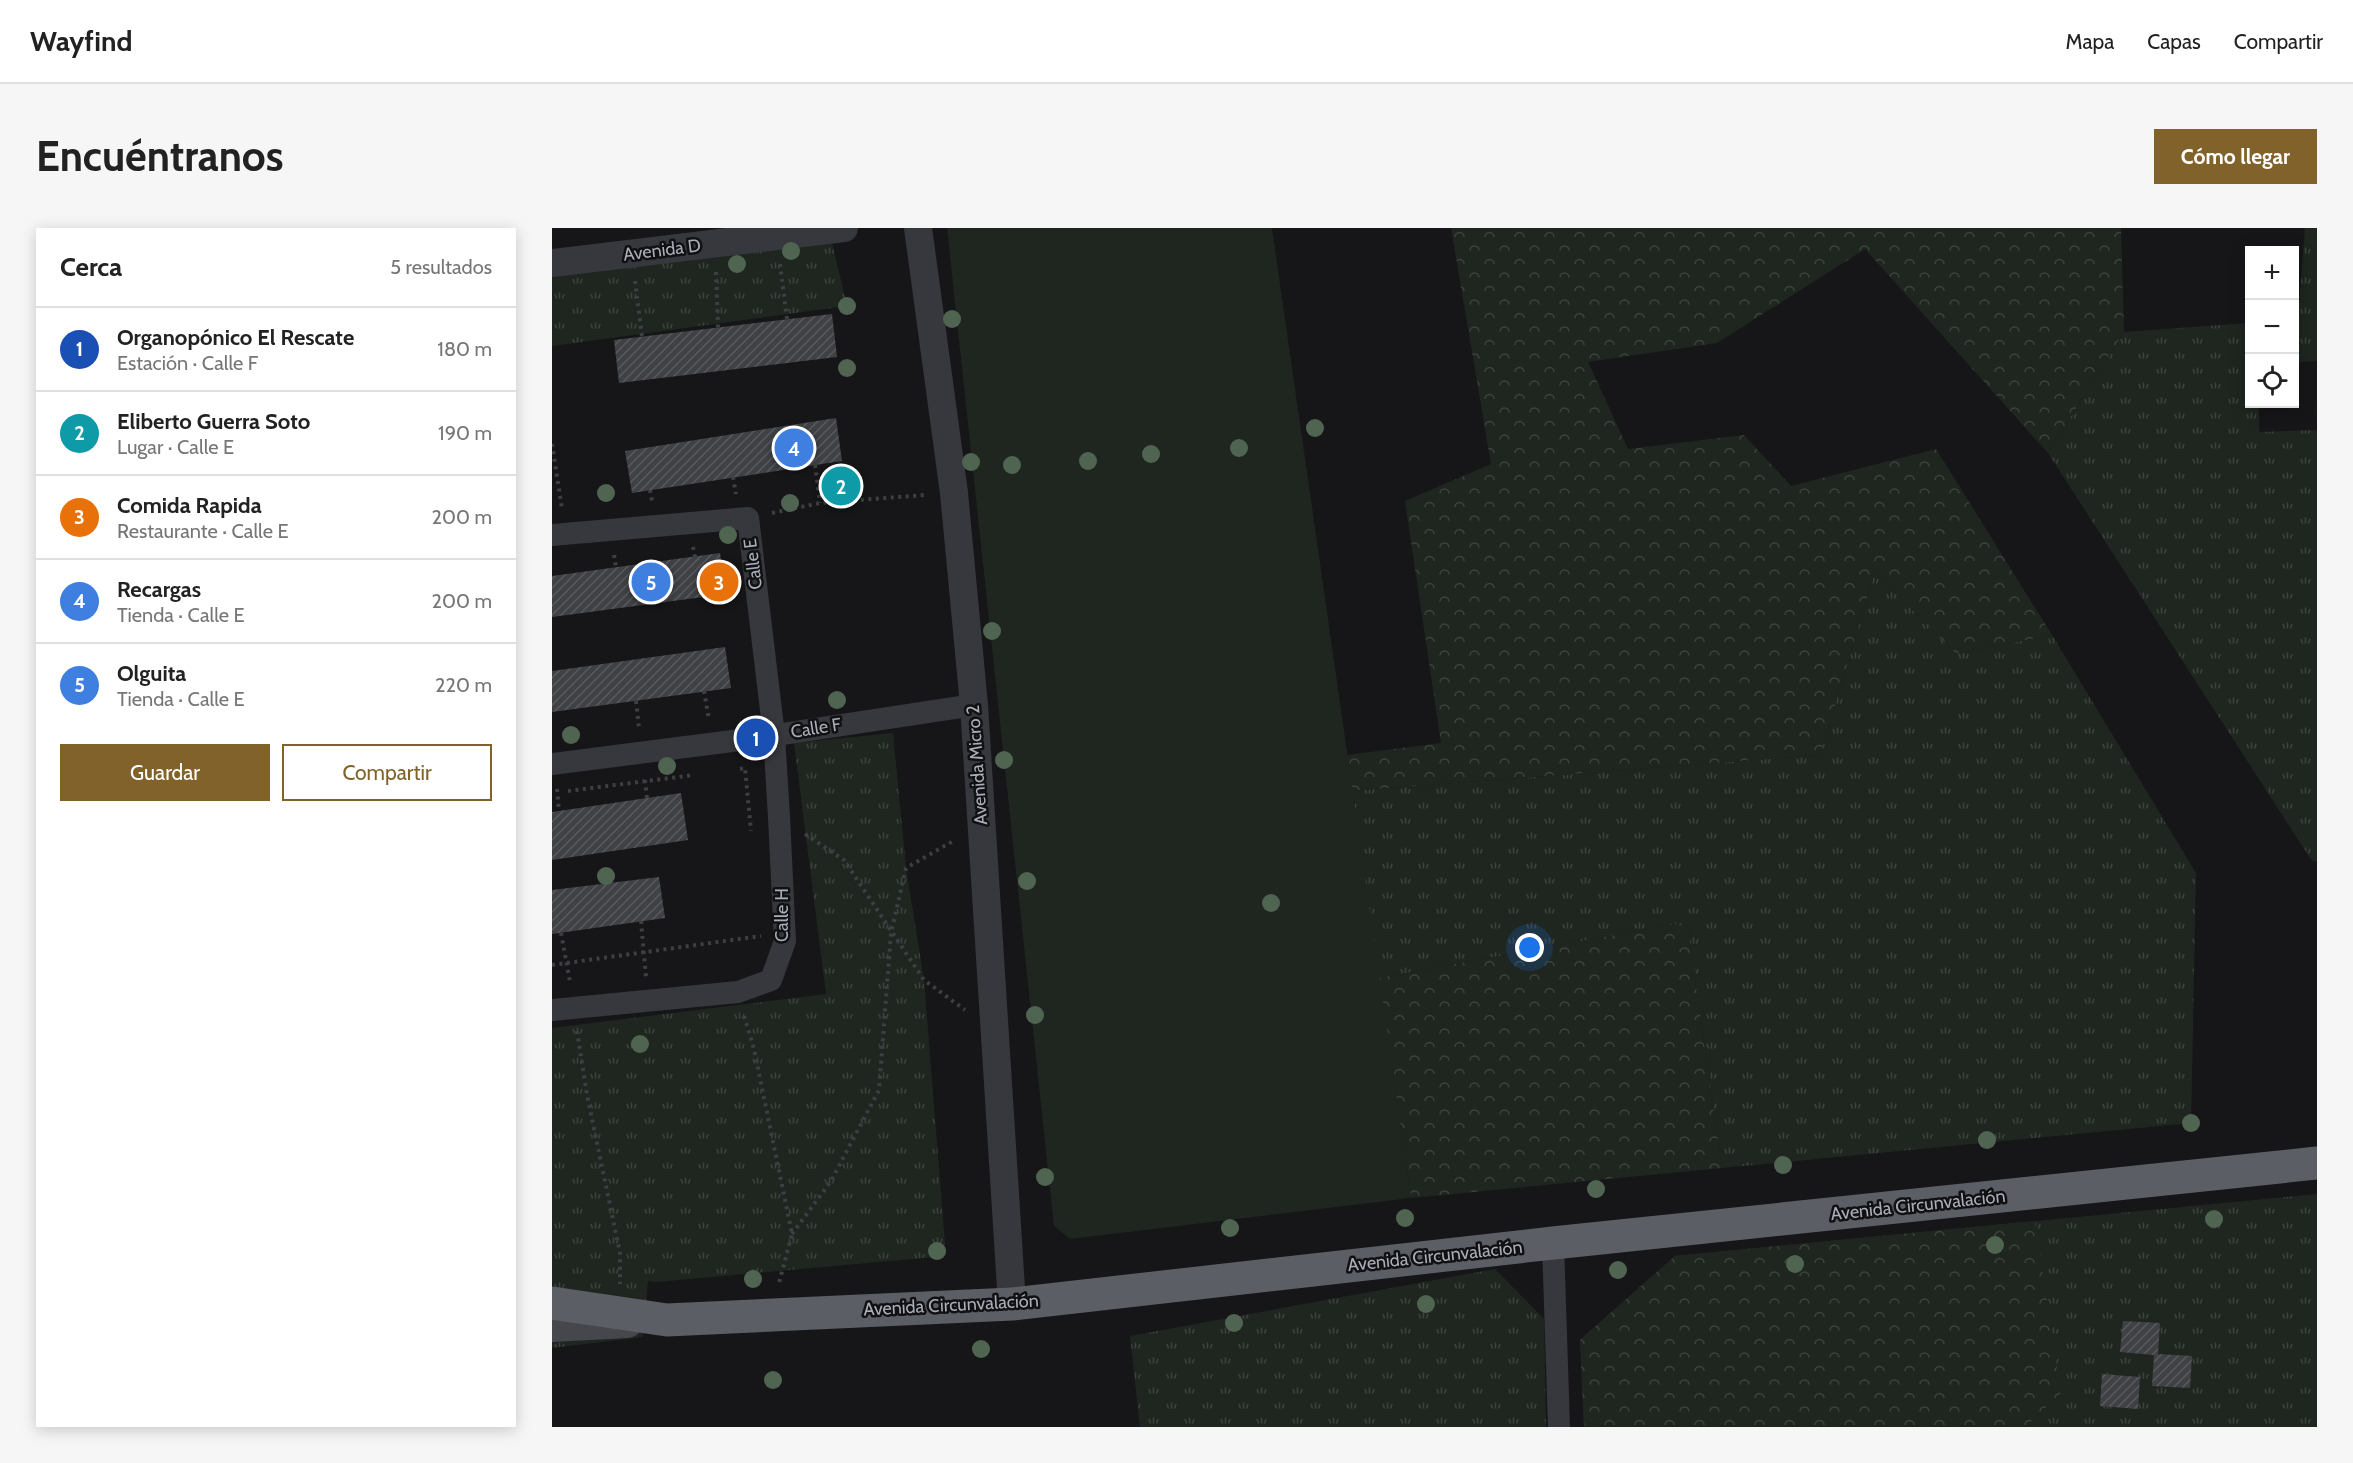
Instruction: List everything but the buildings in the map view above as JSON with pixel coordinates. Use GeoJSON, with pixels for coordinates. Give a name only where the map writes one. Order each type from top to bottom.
{"type":"FeatureCollection","features":[{"type":"Feature","properties":{"kind":"highway","name":"Avenida Circunvalación"},"geometry":{"type":"LineString","coordinates":[[552,1303],[667,1320],[1012,1304],[1553,1243],[2317,1162]]}},
{"type":"Feature","properties":{"kind":"main road"},"geometry":{"type":"LineString","coordinates":[[552,1326],[667,1320]]}},
{"type":"Feature","properties":{"kind":"street","name":"Avenida D"},"geometry":{"type":"LineString","coordinates":[[552,263],[844,228]]}},
{"type":"Feature","properties":{"kind":"street","name":"Avenida Micro 2"},"geometry":{"type":"LineString","coordinates":[[918,228],[954,493],[974,705],[1012,1304]]}},
{"type":"Feature","properties":{"kind":"street","name":"Calle E"},"geometry":{"type":"LineString","coordinates":[[559,535],[748,518],[774,735]]}},
{"type":"Feature","properties":{"kind":"street","name":"Calle F"},"geometry":{"type":"LineString","coordinates":[[552,764],[774,735],[974,705]]}},
{"type":"Feature","properties":{"kind":"street","name":"Calle H"},"geometry":{"type":"LineString","coordinates":[[563,1009],[738,992],[771,980],[785,941],[774,735]]}},
{"type":"Feature","properties":{"kind":"street"},"geometry":{"type":"LineString","coordinates":[[1553,1243],[1559,1427]]}},
{"type":"Feature","properties":{"kind":"path"},"geometry":{"type":"LineString","coordinates":[[776,237],[787,319]]}},
{"type":"Feature","properties":{"kind":"path"},"geometry":{"type":"LineString","coordinates":[[716,244],[718,328]]}},
{"type":"Feature","properties":{"kind":"path"},"geometry":{"type":"LineString","coordinates":[[632,253],[642,337]]}},
{"type":"Feature","properties":{"kind":"path"},"geometry":{"type":"LineString","coordinates":[[552,444],[559,535]]}},
{"type":"Feature","properties":{"kind":"path"},"geometry":{"type":"LineString","coordinates":[[815,465],[820,503]]}},
{"type":"Feature","properties":{"kind":"path"},"geometry":{"type":"LineString","coordinates":[[748,518],[820,503],[954,493]]}},
{"type":"Feature","properties":{"kind":"path"},"geometry":{"type":"LineString","coordinates":[[613,552],[616,567]]}},
{"type":"Feature","properties":{"kind":"path"},"geometry":{"type":"LineString","coordinates":[[734,770],[745,768],[752,835]]}},
{"type":"Feature","properties":{"kind":"path"},"geometry":{"type":"LineString","coordinates":[[552,793],[701,774]]}},
{"type":"Feature","properties":{"kind":"path"},"geometry":{"type":"LineString","coordinates":[[779,817],[844,860],[924,980],[995,1031]]}},
{"type":"Feature","properties":{"kind":"path"},"geometry":{"type":"LineString","coordinates":[[771,1315],[792,1234],[831,1181],[879,1090],[891,933],[906,868],[982,825]]}},
{"type":"Feature","properties":{"kind":"path"},"geometry":{"type":"LineString","coordinates":[[641,921],[649,1000]]}},
{"type":"Feature","properties":{"kind":"path"},"geometry":{"type":"LineString","coordinates":[[552,965],[762,936],[760,925]]}},
{"type":"Feature","properties":{"kind":"path"},"geometry":{"type":"LineString","coordinates":[[561,933],[566,963],[563,1009],[587,1095],[620,1253],[619,1313]]}},
{"type":"Feature","properties":{"kind":"path"},"geometry":{"type":"LineString","coordinates":[[738,992],[754,1049],[792,1234]]}},
{"type":"Feature","properties":{"kind":"green space"},"geometry":{"type":"Polygon","coordinates":[[[947,228],[1272,228],[1411,1198],[1070,1239],[1054,1226],[947,228]]]}},
{"type":"Feature","properties":{"kind":"green space"},"geometry":{"type":"Polygon","coordinates":[[[1451,228],[2121,228],[2124,332],[2048,453],[1865,249],[1717,343],[1588,362],[1628,449],[1744,435],[1791,486],[1936,449],[2052,635],[1956,654],[1875,572],[1820,755],[1350,791],[1347,755],[1441,743],[1405,501],[1491,464],[1451,228]]]}},
{"type":"Feature","properties":{"kind":"green space"},"geometry":{"type":"Polygon","coordinates":[[[2305,228],[2317,228],[2317,361],[2299,362],[2299,306],[2305,228]]]}},
{"type":"Feature","properties":{"kind":"green space"},"geometry":{"type":"Polygon","coordinates":[[[830,234],[847,306],[552,346],[552,267],[830,234]]]}},
{"type":"Feature","properties":{"kind":"green space"},"geometry":{"type":"Polygon","coordinates":[[[2245,323],[2245,408],[2259,408],[2259,432],[2317,430],[2317,862],[2312,861],[2048,453],[2124,332],[2245,323]]]}},
{"type":"Feature","properties":{"kind":"green space"},"geometry":{"type":"Polygon","coordinates":[[[1875,572],[1956,654],[2052,635],[2196,873],[2191,1123],[1722,1168],[1687,922],[1378,978],[1350,791],[1820,755],[1875,572]]]}},
{"type":"Feature","properties":{"kind":"green space"},"geometry":{"type":"Polygon","coordinates":[[[893,733],[906,868],[924,980],[946,1256],[648,1281],[643,1337],[552,1348],[552,1028],[826,994],[794,743],[893,733]]]}},
{"type":"Feature","properties":{"kind":"green space"},"geometry":{"type":"Polygon","coordinates":[[[1687,922],[1722,1168],[1411,1198],[1378,978],[1687,922]]]}},
{"type":"Feature","properties":{"kind":"green space"},"geometry":{"type":"Polygon","coordinates":[[[2317,1194],[2317,1427],[1584,1427],[1580,1340],[1675,1256],[2317,1194]]]}},
{"type":"Feature","properties":{"kind":"green space"},"geometry":{"type":"Polygon","coordinates":[[[2035,1221],[2061,1393],[2025,1427],[1584,1427],[1580,1340],[1675,1256],[2035,1221]]]}},
{"type":"Feature","properties":{"kind":"green space"},"geometry":{"type":"Polygon","coordinates":[[[1495,1269],[1544,1319],[1546,1427],[1140,1427],[1130,1336],[1495,1269]]]}},
{"type":"Feature","properties":{"kind":"place","name":"Recargas"},"geometry":{"type":"Point","coordinates":[794,448]}},
{"type":"Feature","properties":{"kind":"place","name":"Eliberto Guerra Soto"},"geometry":{"type":"Point","coordinates":[841,486]}},
{"type":"Feature","properties":{"kind":"place","name":"Olguita"},"geometry":{"type":"Point","coordinates":[651,582]}},
{"type":"Feature","properties":{"kind":"place","name":"Comida Rapida"},"geometry":{"type":"Point","coordinates":[719,582]}},
{"type":"Feature","properties":{"kind":"place","name":"Organopónico El Rescate"},"geometry":{"type":"Point","coordinates":[756,738]}}]}
